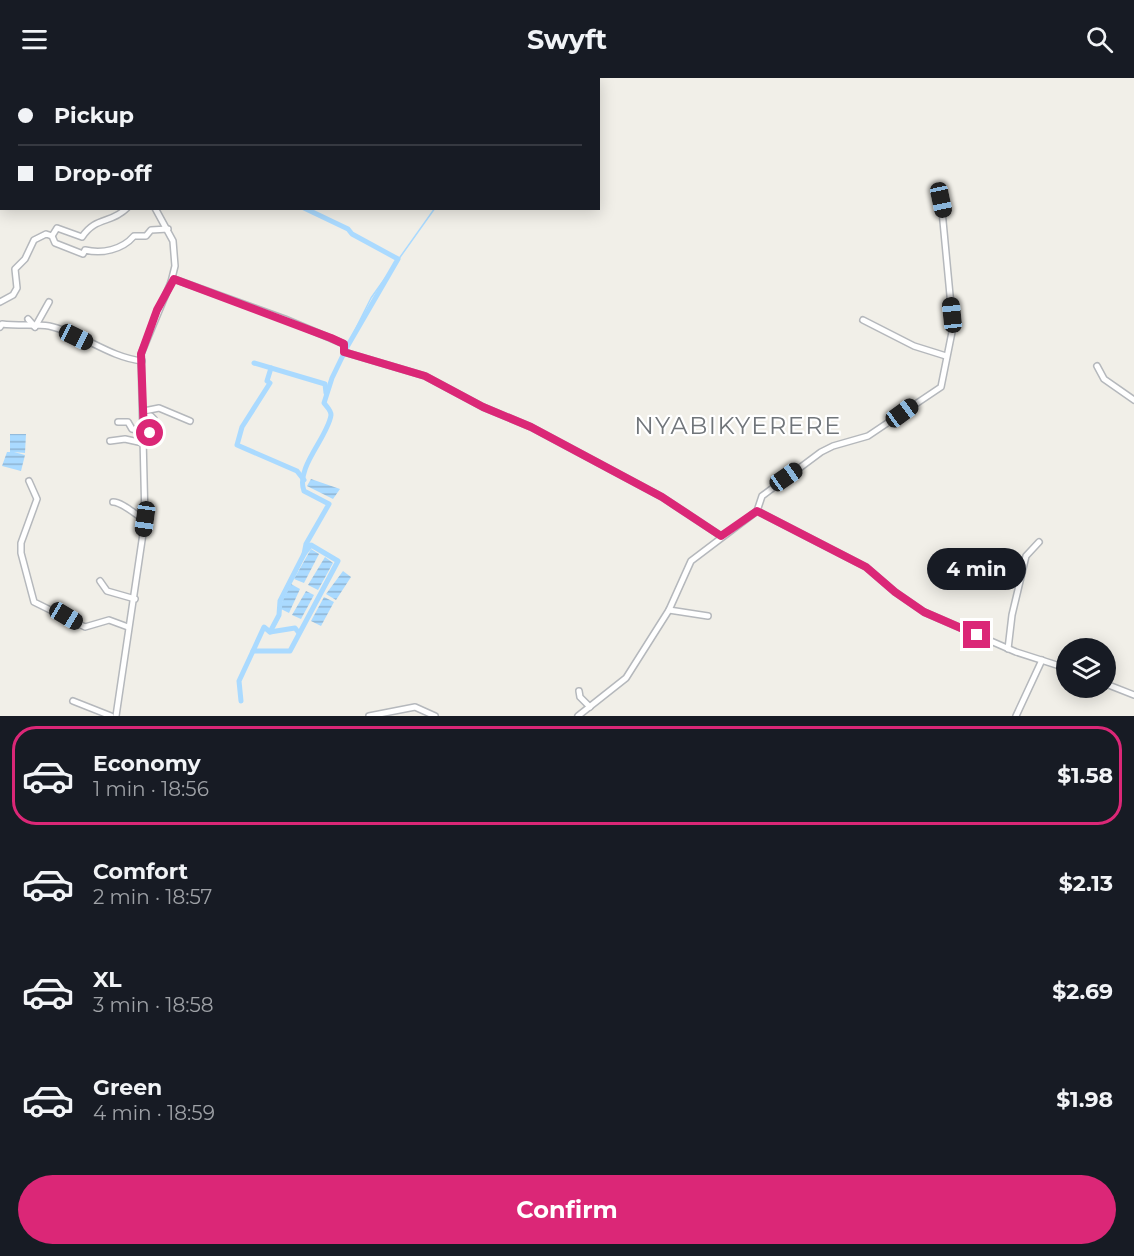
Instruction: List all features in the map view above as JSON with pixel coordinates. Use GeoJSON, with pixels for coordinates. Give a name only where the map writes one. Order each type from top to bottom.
{"type":"FeatureCollection","features":[{"type":"Feature","properties":{"kind":"street"},"geometry":{"type":"LineString","coordinates":[[579,716],[626,678],[669,610],[691,561],[721,536],[757,511],[762,496],[821,452],[833,446],[868,436],[939,390],[944,383],[946,356],[953,327],[941,200]]}},
{"type":"Feature","properties":{"kind":"street"},"geometry":{"type":"LineString","coordinates":[[52,236],[57,228],[82,237],[98,220],[118,217],[125,210]]}},
{"type":"Feature","properties":{"kind":"street"},"geometry":{"type":"LineString","coordinates":[[116,716],[145,519],[143,345],[171,282],[175,254],[168,229],[156,210]]}},
{"type":"Feature","properties":{"kind":"street"},"geometry":{"type":"LineString","coordinates":[[0,302],[13,295],[17,288],[15,270],[25,259],[34,240],[46,234],[52,236],[55,243],[83,254],[85,250],[95,252],[114,249],[127,244],[134,236],[146,236],[151,230],[168,229]]}},
{"type":"Feature","properties":{"kind":"street"},"geometry":{"type":"LineString","coordinates":[[171,282],[174,279],[240,305],[285,319],[344,344],[344,352],[425,376],[483,407],[567,445],[662,497],[721,536]]}},
{"type":"Feature","properties":{"kind":"street"},"geometry":{"type":"LineString","coordinates":[[35,327],[49,302]]}},
{"type":"Feature","properties":{"kind":"street"},"geometry":{"type":"LineString","coordinates":[[28,319],[35,327]]}},
{"type":"Feature","properties":{"kind":"street"},"geometry":{"type":"LineString","coordinates":[[863,320],[914,346],[946,356]]}},
{"type":"Feature","properties":{"kind":"street"},"geometry":{"type":"LineString","coordinates":[[1,324],[48,326],[114,356],[142,361]]}},
{"type":"Feature","properties":{"kind":"street"},"geometry":{"type":"LineString","coordinates":[[1097,366],[1104,379],[1134,400]]}},
{"type":"Feature","properties":{"kind":"street"},"geometry":{"type":"LineString","coordinates":[[144,414],[159,408],[190,420]]}},
{"type":"Feature","properties":{"kind":"street"},"geometry":{"type":"LineString","coordinates":[[144,414],[154,419]]}},
{"type":"Feature","properties":{"kind":"street"},"geometry":{"type":"LineString","coordinates":[[118,422],[128,423],[132,429],[142,431],[144,435]]}},
{"type":"Feature","properties":{"kind":"street"},"geometry":{"type":"LineString","coordinates":[[144,435],[160,431]]}},
{"type":"Feature","properties":{"kind":"street"},"geometry":{"type":"LineString","coordinates":[[110,441],[125,439],[143,443]]}},
{"type":"Feature","properties":{"kind":"street"},"geometry":{"type":"LineString","coordinates":[[29,481],[36,499],[21,543],[21,553],[34,602],[85,627],[109,620],[128,627]]}},
{"type":"Feature","properties":{"kind":"street"},"geometry":{"type":"LineString","coordinates":[[114,501],[119,502],[131,513],[145,519]]}},
{"type":"Feature","properties":{"kind":"street"},"geometry":{"type":"LineString","coordinates":[[757,511],[866,567],[895,592],[924,612],[1008,649],[1056,665]]}},
{"type":"Feature","properties":{"kind":"street"},"geometry":{"type":"LineString","coordinates":[[1008,649],[1012,615],[1026,556],[1039,542]]}},
{"type":"Feature","properties":{"kind":"street"},"geometry":{"type":"LineString","coordinates":[[100,581],[107,591],[135,599]]}},
{"type":"Feature","properties":{"kind":"street"},"geometry":{"type":"LineString","coordinates":[[669,610],[708,616]]}},
{"type":"Feature","properties":{"kind":"street"},"geometry":{"type":"LineString","coordinates":[[1016,716],[1042,660]]}},
{"type":"Feature","properties":{"kind":"street"},"geometry":{"type":"LineString","coordinates":[[1116,688],[1134,695]]}},
{"type":"Feature","properties":{"kind":"street"},"geometry":{"type":"LineString","coordinates":[[579,691],[580,697],[590,707]]}},
{"type":"Feature","properties":{"kind":"street"},"geometry":{"type":"LineString","coordinates":[[73,701],[111,716]]}},
{"type":"Feature","properties":{"kind":"street"},"geometry":{"type":"LineString","coordinates":[[369,716],[415,707],[435,716]]}},
{"type":"Feature","properties":{"kind":"water"},"geometry":{"type":"Polygon","coordinates":[[[10,434],[26,434],[25,453],[14,452],[25,455],[21,471],[2,466],[7,452],[10,452],[10,434]]]}},
{"type":"Feature","properties":{"kind":"water"},"geometry":{"type":"Polygon","coordinates":[[[311,479],[340,489],[333,499],[307,486],[311,479]]]}},
{"type":"Feature","properties":{"kind":"water"},"geometry":{"type":"Polygon","coordinates":[[[311,549],[319,554],[304,583],[294,579],[311,549]]]}},
{"type":"Feature","properties":{"kind":"water"},"geometry":{"type":"Polygon","coordinates":[[[325,557],[333,563],[318,590],[308,585],[325,557]]]}},
{"type":"Feature","properties":{"kind":"water"},"geometry":{"type":"Polygon","coordinates":[[[343,571],[351,577],[336,600],[326,594],[343,571]]]}},
{"type":"Feature","properties":{"kind":"water"},"geometry":{"type":"Polygon","coordinates":[[[291,584],[300,589],[289,613],[279,608],[291,584]]]}},
{"type":"Feature","properties":{"kind":"water"},"geometry":{"type":"Polygon","coordinates":[[[306,591],[314,595],[301,619],[292,615],[306,591]]]}},
{"type":"Feature","properties":{"kind":"water"},"geometry":{"type":"Polygon","coordinates":[[[324,597],[334,602],[321,626],[311,621],[324,597]]]}},
{"type":"Feature","properties":{"kind":"waterway"},"geometry":{"type":"LineString","coordinates":[[241,701],[239,681],[253,651],[290,651],[338,561],[311,545],[304,554],[306,544],[329,504],[304,491],[302,482],[308,463],[329,424],[331,413],[324,403],[332,378],[347,347],[398,259],[352,234],[348,229],[308,210]]}},
{"type":"Feature","properties":{"kind":"waterway"},"geometry":{"type":"LineString","coordinates":[[351,338],[371,298],[434,210]]}},
{"type":"Feature","properties":{"kind":"waterway"},"geometry":{"type":"LineString","coordinates":[[254,363],[325,384],[326,393]]}},
{"type":"Feature","properties":{"kind":"waterway"},"geometry":{"type":"LineString","coordinates":[[271,368],[267,381],[270,383],[242,427],[237,445],[297,471],[304,480]]}},
{"type":"Feature","properties":{"kind":"waterway"},"geometry":{"type":"LineString","coordinates":[[270,632],[279,615],[280,601],[304,554]]}},
{"type":"Feature","properties":{"kind":"waterway"},"geometry":{"type":"LineString","coordinates":[[253,651],[264,627],[270,632],[295,628],[299,633]]}},
{"type":"Feature","properties":{"kind":"district","name":"NYABIKYERERE"},"geometry":{"type":"Point","coordinates":[738,426]}},
{"type":"Feature","properties":{"kind":"route"},"geometry":{"type":"LineString","coordinates":[[150,433],[144,435],[144,377],[141,354],[157,310],[174,279],[331,338],[344,344],[344,352],[425,376],[483,407],[567,445],[662,497],[721,536],[757,511],[866,567],[895,592],[924,612],[970,630],[977,635]]}}]}
